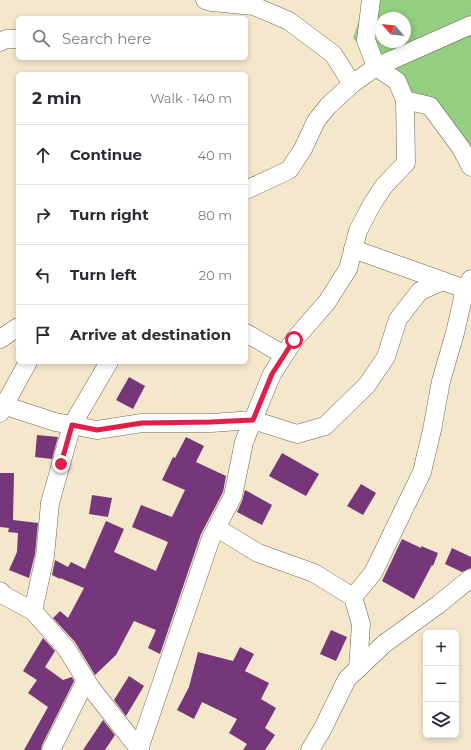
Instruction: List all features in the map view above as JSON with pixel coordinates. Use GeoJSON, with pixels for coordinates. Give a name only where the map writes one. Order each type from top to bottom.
{"type":"FeatureCollection","features":[{"type":"Feature","properties":{"kind":"street"},"geometry":{"type":"LineString","coordinates":[[140,749],[211,538],[233,496],[244,442],[272,374],[294,340],[327,302],[348,269],[358,231],[372,204],[384,186],[406,162],[405,100],[397,81],[376,67],[366,40],[371,0]]}},
{"type":"Feature","properties":{"kind":"street"},"geometry":{"type":"LineString","coordinates":[[210,1],[257,3],[289,22],[333,54],[352,84]]}},
{"type":"Feature","properties":{"kind":"street"},"geometry":{"type":"LineString","coordinates":[[248,189],[289,170],[303,149],[316,121],[328,106],[352,84],[376,67],[471,25]]}},
{"type":"Feature","properties":{"kind":"street"},"geometry":{"type":"LineString","coordinates":[[0,42],[6,39],[16,39]]}},
{"type":"Feature","properties":{"kind":"street"},"geometry":{"type":"LineString","coordinates":[[405,100],[430,106],[461,148],[471,167]]}},
{"type":"Feature","properties":{"kind":"street"},"geometry":{"type":"LineString","coordinates":[[353,249],[443,281],[468,284],[441,381],[432,430],[422,472],[374,573],[353,597]]}},
{"type":"Feature","properties":{"kind":"street"},"geometry":{"type":"LineString","coordinates":[[27,364],[2,408],[55,422],[97,430],[142,423],[253,420],[297,434],[326,426],[367,384],[386,357],[398,319],[420,291],[443,281]]}},
{"type":"Feature","properties":{"kind":"street"},"geometry":{"type":"LineString","coordinates":[[0,339],[16,328]]}},
{"type":"Feature","properties":{"kind":"street"},"geometry":{"type":"LineString","coordinates":[[248,335],[284,355]]}},
{"type":"Feature","properties":{"kind":"street"},"geometry":{"type":"LineString","coordinates":[[33,611],[45,556],[50,504],[72,425],[108,364]]}},
{"type":"Feature","properties":{"kind":"street"},"geometry":{"type":"LineString","coordinates":[[217,528],[258,553],[314,573],[353,597],[361,624],[358,669]]}},
{"type":"Feature","properties":{"kind":"street"},"geometry":{"type":"LineString","coordinates":[[310,750],[322,730],[347,679],[384,644],[439,604],[471,578]]}},
{"type":"Feature","properties":{"kind":"street"},"geometry":{"type":"LineString","coordinates":[[1,597],[33,611],[66,648],[103,704],[140,749]]}},
{"type":"Feature","properties":{"kind":"street"},"geometry":{"type":"LineString","coordinates":[[51,750],[86,680]]}},
{"type":"Feature","properties":{"kind":"green space"},"geometry":{"type":"Polygon","coordinates":[[[366,0],[471,0],[471,159],[353,38],[366,0]]]}},
{"type":"Feature","properties":{"kind":"building"},"geometry":{"type":"Polygon","coordinates":[[[129,377],[145,386],[133,409],[116,400],[129,377]]]}},
{"type":"Feature","properties":{"kind":"building"},"geometry":{"type":"Polygon","coordinates":[[[37,435],[58,437],[52,459],[35,457],[37,435]]]}},
{"type":"Feature","properties":{"kind":"building"},"geometry":{"type":"Polygon","coordinates":[[[186,437],[204,446],[196,462],[226,476],[223,492],[201,534],[160,654],[148,648],[156,630],[134,621],[116,655],[95,675],[75,642],[53,618],[60,611],[68,618],[84,588],[52,575],[55,560],[68,567],[71,562],[85,569],[106,521],[124,529],[114,552],[156,571],[168,542],[132,527],[141,505],[172,517],[185,490],[162,480],[173,457],[175,458],[186,437]]]}},
{"type":"Feature","properties":{"kind":"building"},"geometry":{"type":"Polygon","coordinates":[[[282,453],[319,474],[306,496],[269,476],[282,453]]]}},
{"type":"Feature","properties":{"kind":"building"},"geometry":{"type":"Polygon","coordinates":[[[0,473],[14,473],[13,520],[38,523],[35,554],[29,578],[9,570],[17,552],[18,533],[8,532],[9,528],[0,527],[0,473]]]}},
{"type":"Feature","properties":{"kind":"building"},"geometry":{"type":"Polygon","coordinates":[[[361,484],[376,493],[363,515],[347,506],[361,484]]]}},
{"type":"Feature","properties":{"kind":"building"},"geometry":{"type":"Polygon","coordinates":[[[245,490],[272,505],[262,525],[237,512],[245,490]]]}},
{"type":"Feature","properties":{"kind":"building"},"geometry":{"type":"Polygon","coordinates":[[[92,495],[112,498],[108,517],[89,514],[92,495]]]}},
{"type":"Feature","properties":{"kind":"building"},"geometry":{"type":"Polygon","coordinates":[[[402,539],[421,548],[421,546],[438,553],[433,566],[432,565],[414,599],[382,581],[402,539]]]}},
{"type":"Feature","properties":{"kind":"building"},"geometry":{"type":"Polygon","coordinates":[[[452,548],[471,557],[471,568],[462,572],[445,564],[452,548]]]}},
{"type":"Feature","properties":{"kind":"building"},"geometry":{"type":"Polygon","coordinates":[[[331,630],[347,637],[336,661],[320,654],[331,630]]]}},
{"type":"Feature","properties":{"kind":"building"},"geometry":{"type":"Polygon","coordinates":[[[43,638],[55,651],[45,667],[63,680],[72,677],[74,681],[42,745],[41,750],[24,750],[48,707],[28,693],[37,680],[23,671],[43,638]]]}},
{"type":"Feature","properties":{"kind":"building"},"geometry":{"type":"Polygon","coordinates":[[[240,647],[254,654],[245,671],[269,683],[261,699],[276,708],[265,728],[275,735],[265,750],[243,750],[247,744],[229,733],[237,719],[202,702],[194,719],[177,710],[189,687],[198,652],[233,661],[240,647]]]}},
{"type":"Feature","properties":{"kind":"building"},"geometry":{"type":"Polygon","coordinates":[[[129,676],[144,686],[126,716],[114,700],[129,676]]]}},
{"type":"Feature","properties":{"kind":"building"},"geometry":{"type":"Polygon","coordinates":[[[103,720],[115,735],[105,750],[83,750],[103,720]]]}},
{"type":"Feature","properties":{"kind":"route"},"geometry":{"type":"LineString","coordinates":[[61,464],[72,425],[97,430],[142,423],[253,420],[272,374],[294,340]]}}]}
